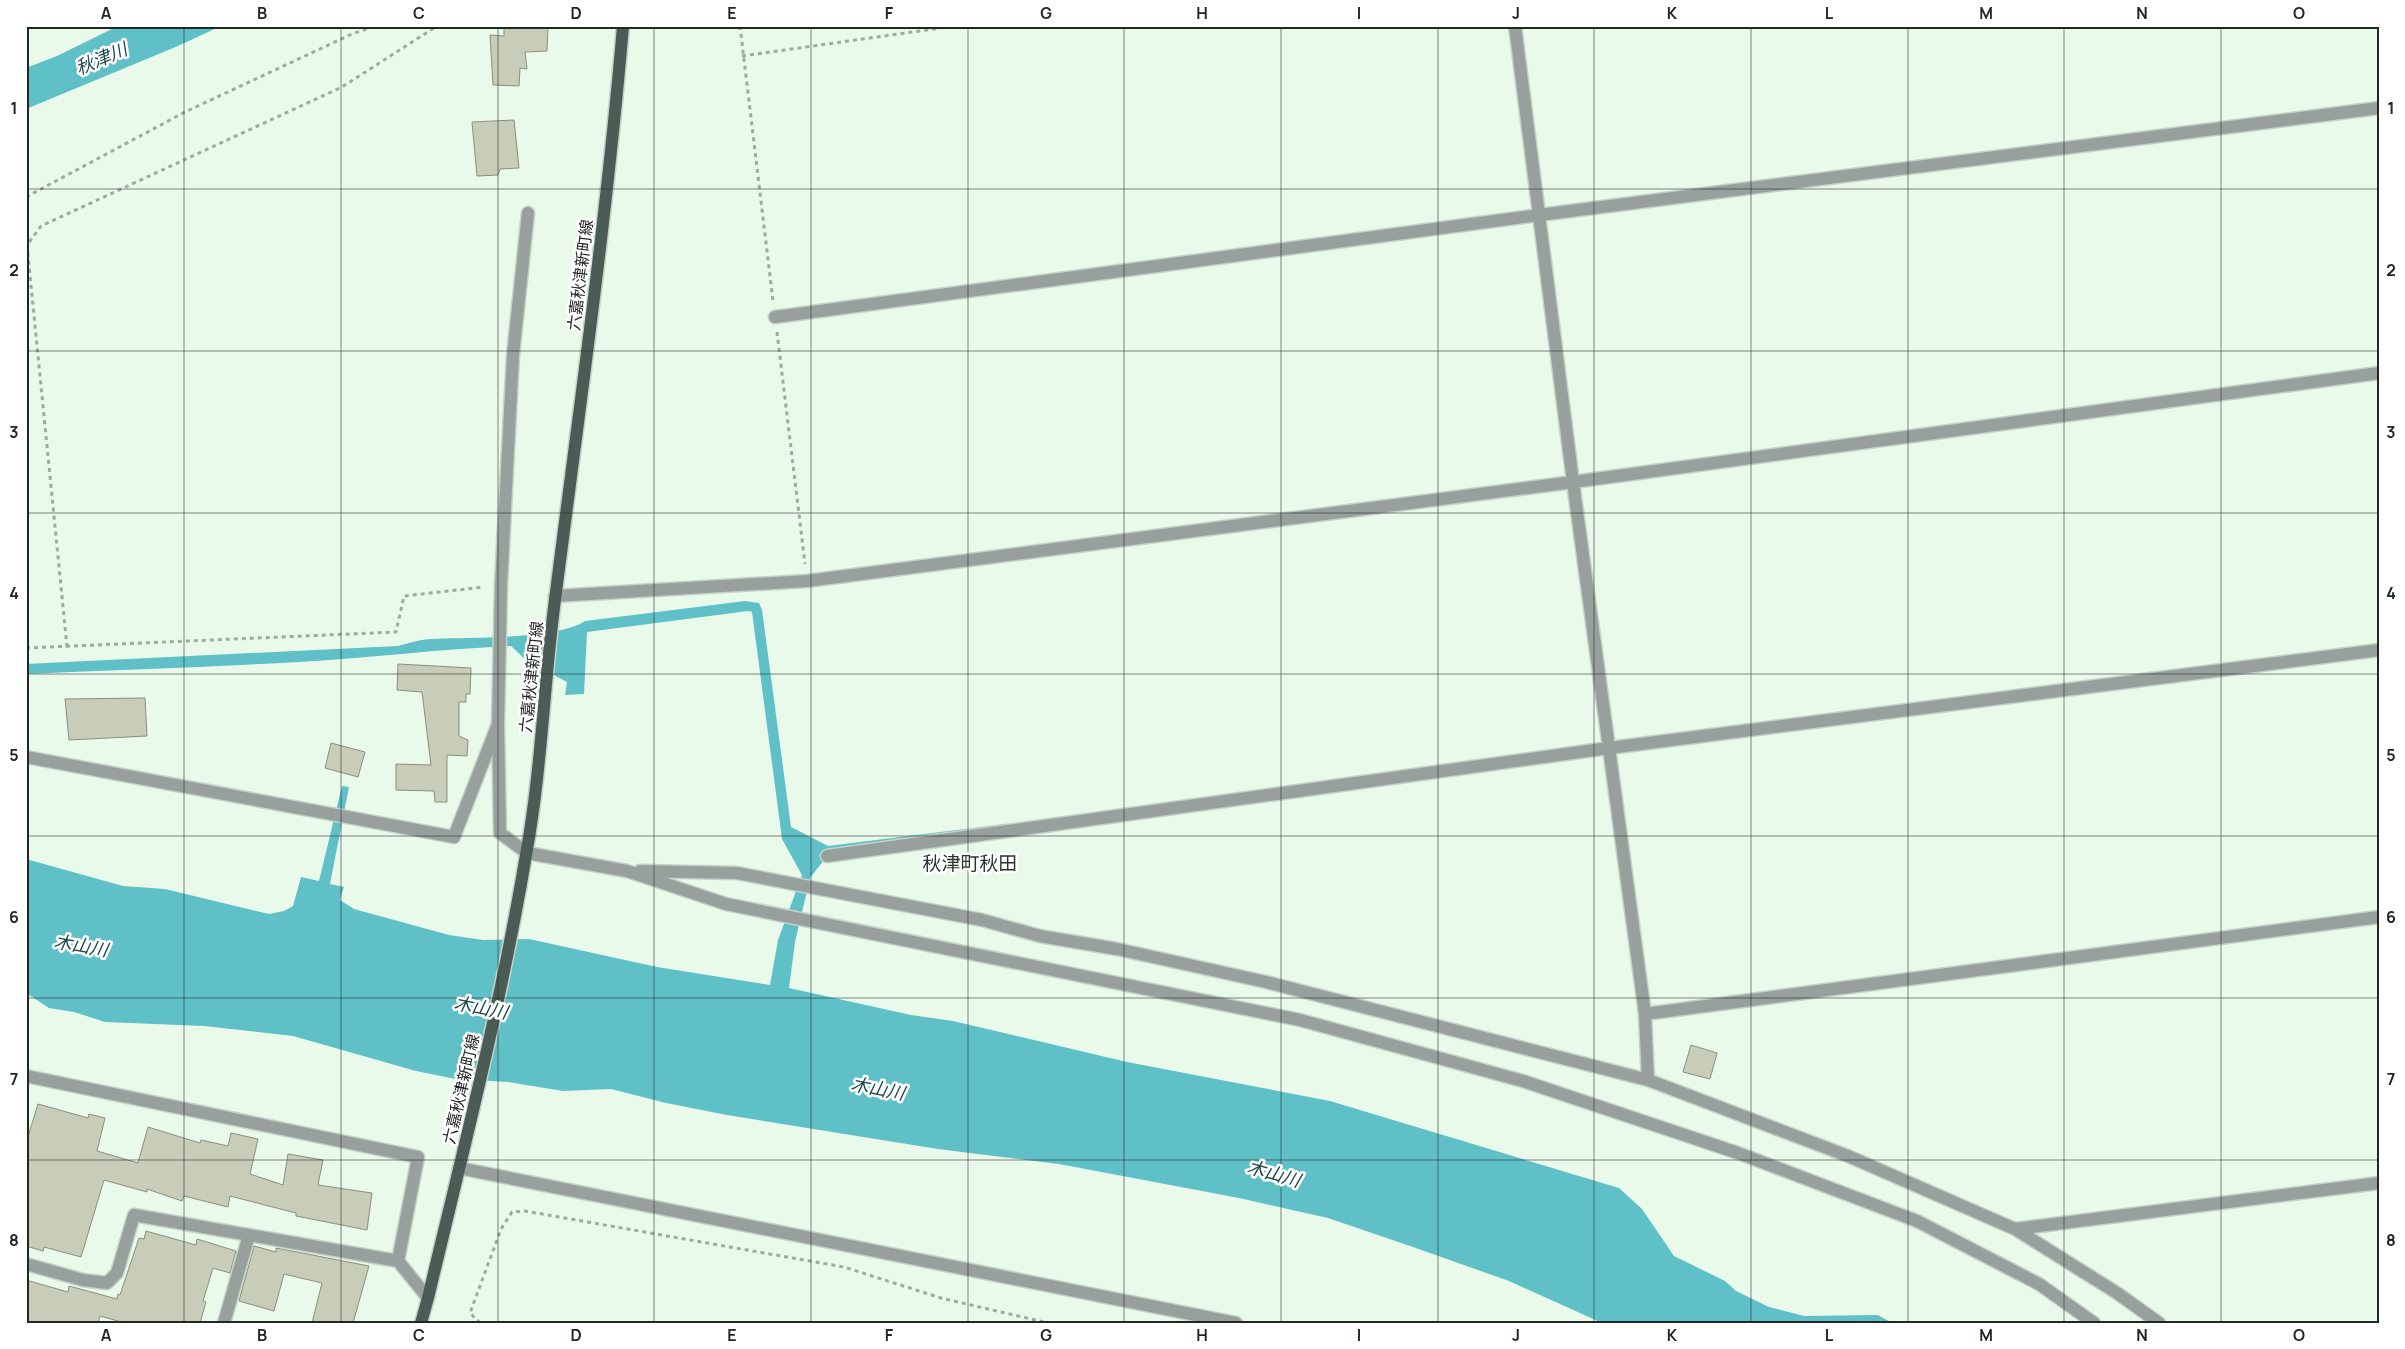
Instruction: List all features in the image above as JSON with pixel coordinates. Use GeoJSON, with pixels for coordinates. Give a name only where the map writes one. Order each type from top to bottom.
{"type":"FeatureCollection","features":[{"type":"Feature","properties":{"kind":"main road","name":"六嘉秋津新町線"},"geometry":{"type":"LineString","coordinates":[[421,1323],[498,1004],[527,854],[539,762],[555,596],[581,407],[623,26]]}},
{"type":"Feature","properties":{"kind":"street"},"geometry":{"type":"LineString","coordinates":[[1515,26],[1573,482],[1645,1014],[1648,1080]]}},
{"type":"Feature","properties":{"kind":"street"},"geometry":{"type":"LineString","coordinates":[[775,316],[1539,215],[2379,108]]}},
{"type":"Feature","properties":{"kind":"street"},"geometry":{"type":"LineString","coordinates":[[528,213],[513,355],[501,585],[498,724],[500,833],[527,854],[627,871],[736,873],[982,920],[1040,936],[1118,949],[1266,982],[1648,1080],[1848,1156],[2015,1229],[2159,1323]]}},
{"type":"Feature","properties":{"kind":"street"},"geometry":{"type":"LineString","coordinates":[[555,596],[807,581],[1573,482],[2379,373]]}},
{"type":"Feature","properties":{"kind":"street"},"geometry":{"type":"LineString","coordinates":[[827,856],[1609,748],[2379,650]]}},
{"type":"Feature","properties":{"kind":"street"},"geometry":{"type":"LineString","coordinates":[[26,757],[454,837],[498,724]]}},
{"type":"Feature","properties":{"kind":"street"},"geometry":{"type":"LineString","coordinates":[[627,871],[726,904],[1300,1020],[1523,1081],[1738,1154],[1917,1221],[2039,1284],[2094,1323]]}},
{"type":"Feature","properties":{"kind":"street"},"geometry":{"type":"LineString","coordinates":[[1645,1014],[2379,917]]}},
{"type":"Feature","properties":{"kind":"street"},"geometry":{"type":"LineString","coordinates":[[26,1076],[418,1157],[398,1261]]}},
{"type":"Feature","properties":{"kind":"street"},"geometry":{"type":"LineString","coordinates":[[459,1168],[1236,1323]]}},
{"type":"Feature","properties":{"kind":"street"},"geometry":{"type":"LineString","coordinates":[[2015,1229],[2379,1183]]}},
{"type":"Feature","properties":{"kind":"street"},"geometry":{"type":"LineString","coordinates":[[26,1264],[83,1280],[107,1283],[117,1273],[134,1215],[398,1261],[428,1298]]}},
{"type":"Feature","properties":{"kind":"street"},"geometry":{"type":"LineString","coordinates":[[227,1322],[250,1235]]}},
{"type":"Feature","properties":{"kind":"path"},"geometry":{"type":"LineString","coordinates":[[26,197],[185,112],[352,34],[375,26]]}},
{"type":"Feature","properties":{"kind":"path"},"geometry":{"type":"LineString","coordinates":[[67,647],[27,245],[41,226],[342,87],[437,26]]}},
{"type":"Feature","properties":{"kind":"path"},"geometry":{"type":"LineString","coordinates":[[742,56],[956,26]]}},
{"type":"Feature","properties":{"kind":"path"},"geometry":{"type":"LineString","coordinates":[[26,648],[396,632],[404,596],[501,585]]}},
{"type":"Feature","properties":{"kind":"path"},"geometry":{"type":"LineString","coordinates":[[480,1323],[470,1313],[501,1229],[512,1212],[525,1211],[844,1267],[941,1298],[1044,1323]]}},
{"type":"Feature","properties":{"kind":"water","name":"秋津川"},"geometry":{"type":"Polygon","coordinates":[[[118,26],[221,26],[178,46],[26,109],[26,68],[57,56],[118,26]]]}},
{"type":"Feature","properties":{"kind":"water","name":"木山川"},"geometry":{"type":"Polygon","coordinates":[[[745,601],[759,603],[762,610],[791,827],[828,846],[1005,824],[1008,832],[827,856],[810,878],[795,942],[789,988],[911,1015],[953,1021],[1127,1062],[1330,1101],[1619,1188],[1642,1209],[1674,1256],[1725,1281],[1736,1291],[1769,1307],[1804,1316],[1878,1315],[1892,1323],[1602,1323],[1509,1281],[1413,1247],[1328,1218],[1239,1198],[1059,1164],[938,1149],[727,1115],[666,1103],[611,1089],[563,1091],[508,1082],[456,1079],[416,1071],[293,1036],[204,1026],[105,1022],[74,1012],[49,1008],[26,993],[26,859],[123,886],[165,889],[269,914],[284,911],[293,906],[301,877],[319,881],[342,786],[349,787],[330,884],[344,887],[340,900],[354,909],[449,935],[483,940],[529,939],[657,967],[770,985],[778,940],[802,875],[782,839],[752,612],[587,632],[584,694],[565,695],[567,682],[527,661],[511,646],[299,662],[26,674],[26,664],[398,646],[428,639],[534,635],[554,632],[585,621],[745,601]]]}},
{"type":"Feature","properties":{"kind":"building"},"geometry":{"type":"Polygon","coordinates":[[[504,26],[548,26],[547,51],[525,52],[527,69],[520,68],[519,86],[493,85],[490,35],[504,36],[504,26]]]}},
{"type":"Feature","properties":{"kind":"building"},"geometry":{"type":"Polygon","coordinates":[[[514,120],[519,168],[500,169],[498,175],[477,176],[472,122],[514,120]]]}},
{"type":"Feature","properties":{"kind":"building"},"geometry":{"type":"Polygon","coordinates":[[[398,664],[471,668],[470,694],[466,694],[466,702],[459,702],[459,736],[468,740],[467,756],[447,755],[447,802],[435,802],[434,791],[396,790],[396,764],[431,765],[422,692],[397,690],[398,664]]]}},
{"type":"Feature","properties":{"kind":"building"},"geometry":{"type":"Polygon","coordinates":[[[145,698],[147,736],[69,740],[65,699],[145,698]]]}},
{"type":"Feature","properties":{"kind":"building"},"geometry":{"type":"Polygon","coordinates":[[[331,743],[365,752],[358,777],[325,768],[331,743]]]}},
{"type":"Feature","properties":{"kind":"building"},"geometry":{"type":"Polygon","coordinates":[[[1691,1045],[1717,1053],[1710,1079],[1683,1072],[1691,1045]]]}},
{"type":"Feature","properties":{"kind":"building"},"geometry":{"type":"Polygon","coordinates":[[[38,1104],[88,1118],[89,1114],[105,1118],[97,1151],[138,1163],[148,1127],[200,1143],[201,1140],[228,1146],[231,1133],[258,1139],[250,1174],[283,1185],[288,1154],[323,1160],[318,1185],[372,1193],[367,1230],[296,1216],[296,1213],[230,1196],[228,1207],[184,1196],[182,1201],[147,1189],[147,1192],[104,1180],[81,1257],[44,1247],[43,1251],[26,1246],[26,1143],[38,1104]]]}},
{"type":"Feature","properties":{"kind":"building"},"geometry":{"type":"Polygon","coordinates":[[[146,1231],[196,1245],[197,1239],[236,1251],[230,1273],[213,1268],[203,1301],[206,1302],[200,1323],[125,1323],[100,1316],[98,1323],[26,1323],[26,1280],[68,1292],[69,1286],[117,1299],[139,1238],[144,1239],[146,1231]]]}},
{"type":"Feature","properties":{"kind":"building"},"geometry":{"type":"Polygon","coordinates":[[[254,1246],[276,1252],[276,1248],[369,1266],[353,1323],[312,1323],[322,1283],[284,1274],[274,1311],[239,1301],[254,1246]]]}},
{"type":"Feature","properties":{"kind":"district","name":"秋津町秋田"},"geometry":{"type":"Point","coordinates":[970,863]}}]}
